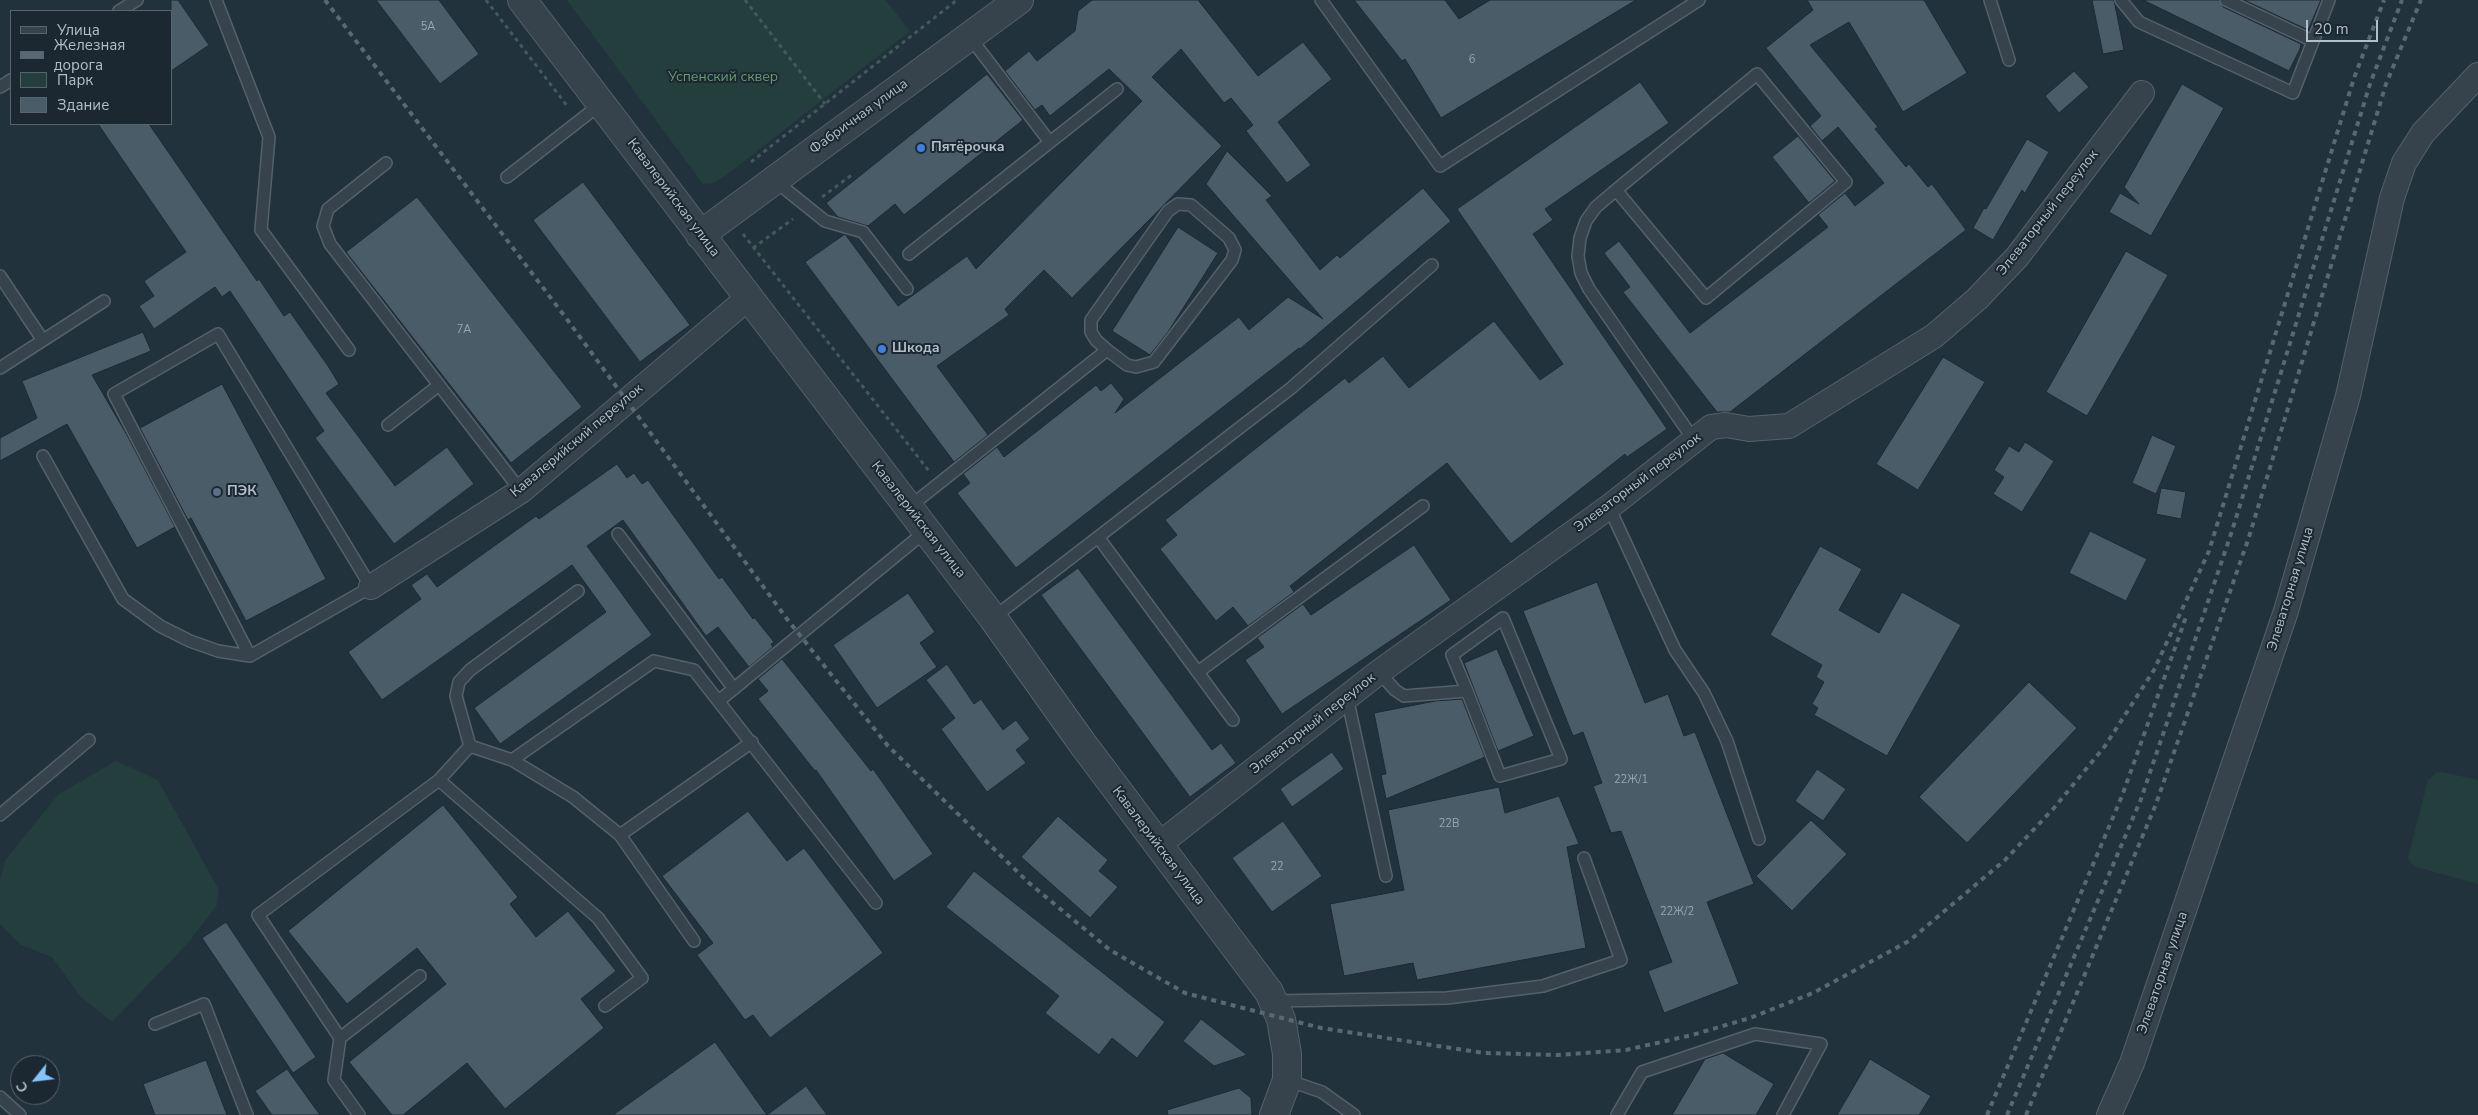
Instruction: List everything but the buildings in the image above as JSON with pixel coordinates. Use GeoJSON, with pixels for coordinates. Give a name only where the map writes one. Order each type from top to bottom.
{"type":"FeatureCollection","features":[{"type":"Feature","properties":{"kind":"street","name":"Кавалерийская улица"},"geometry":{"type":"LineString","coordinates":[[522,0],[993,618],[1157,846],[1274,1001],[1285,1031],[1287,1067]]}},
{"type":"Feature","properties":{"kind":"street","name":"Фабричная улица"},"geometry":{"type":"LineString","coordinates":[[700,234],[1019,0]]}},
{"type":"Feature","properties":{"kind":"street","name":"Элеваторная улица"},"geometry":{"type":"LineString","coordinates":[[2109,1115],[2132,1063],[2286,612],[2348,396],[2392,198],[2404,163],[2423,133],[2478,75]]}},
{"type":"Feature","properties":{"kind":"street","name":"Элеваторный переулок"},"geometry":{"type":"LineString","coordinates":[[1157,846],[1379,672],[1609,507],[1711,427],[1726,425],[1749,429],[1789,426],[1934,336],[1977,299],[2017,257],[2142,93]]}},
{"type":"Feature","properties":{"kind":"street","name":"Кавалерийский переулок"},"geometry":{"type":"LineString","coordinates":[[371,587],[521,490],[748,298]]}},
{"type":"Feature","properties":{"kind":"street"},"geometry":{"type":"LineString","coordinates":[[1274,1115],[1287,1067]]}},
{"type":"Feature","properties":{"kind":"lane"},"geometry":{"type":"LineString","coordinates":[[121,10],[137,0]]}},
{"type":"Feature","properties":{"kind":"lane"},"geometry":{"type":"LineString","coordinates":[[216,0],[269,137],[261,230],[349,350]]}},
{"type":"Feature","properties":{"kind":"lane"},"geometry":{"type":"LineString","coordinates":[[1320,0],[1440,166],[1699,0]]}},
{"type":"Feature","properties":{"kind":"lane"},"geometry":{"type":"LineString","coordinates":[[1990,0],[2009,60]]}},
{"type":"Feature","properties":{"kind":"lane"},"geometry":{"type":"LineString","coordinates":[[2121,0],[2139,22],[2293,93],[2330,0]]}},
{"type":"Feature","properties":{"kind":"lane"},"geometry":{"type":"LineString","coordinates":[[2226,0],[2313,41]]}},
{"type":"Feature","properties":{"kind":"lane"},"geometry":{"type":"LineString","coordinates":[[969,36],[1049,142]]}},
{"type":"Feature","properties":{"kind":"lane"},"geometry":{"type":"LineString","coordinates":[[1616,190],[1706,298],[1846,182],[1757,74],[1616,190],[1596,207],[1586,222],[1580,238],[1578,256],[1581,273],[1589,289],[1615,328],[1694,440]]}},
{"type":"Feature","properties":{"kind":"lane"},"geometry":{"type":"LineString","coordinates":[[909,254],[1117,89]]}},
{"type":"Feature","properties":{"kind":"lane"},"geometry":{"type":"LineString","coordinates":[[507,176],[602,104]]}},
{"type":"Feature","properties":{"kind":"lane"},"geometry":{"type":"LineString","coordinates":[[386,162],[328,208],[323,226],[330,244],[521,490]]}},
{"type":"Feature","properties":{"kind":"lane"},"geometry":{"type":"LineString","coordinates":[[774,180],[825,221],[862,232],[907,289]]}},
{"type":"Feature","properties":{"kind":"lane"},"geometry":{"type":"LineString","coordinates":[[1178,204],[1191,205],[1229,238],[1235,250],[1232,260],[1154,362],[1144,367],[1127,365],[1107,350],[1096,340],[1092,332],[1091,320],[1168,211],[1178,204]]}},
{"type":"Feature","properties":{"kind":"lane"},"geometry":{"type":"LineString","coordinates":[[993,618],[1290,389],[1432,265]]}},
{"type":"Feature","properties":{"kind":"lane"},"geometry":{"type":"LineString","coordinates":[[0,276],[42,339]]}},
{"type":"Feature","properties":{"kind":"lane"},"geometry":{"type":"LineString","coordinates":[[0,368],[42,339],[104,301]]}},
{"type":"Feature","properties":{"kind":"lane"},"geometry":{"type":"LineString","coordinates":[[43,456],[123,599],[160,626],[190,640],[218,651],[250,656],[371,587],[218,334],[114,394],[250,656]]}},
{"type":"Feature","properties":{"kind":"lane"},"geometry":{"type":"LineString","coordinates":[[908,508],[1107,350]]}},
{"type":"Feature","properties":{"kind":"lane"},"geometry":{"type":"LineString","coordinates":[[388,425],[439,385]]}},
{"type":"Feature","properties":{"kind":"lane"},"geometry":{"type":"LineString","coordinates":[[1198,672],[1423,506]]}},
{"type":"Feature","properties":{"kind":"lane"},"geometry":{"type":"LineString","coordinates":[[1609,507],[1675,650],[1704,693],[1728,741],[1759,839]]}},
{"type":"Feature","properties":{"kind":"lane"},"geometry":{"type":"LineString","coordinates":[[720,700],[926,531]]}},
{"type":"Feature","properties":{"kind":"lane"},"geometry":{"type":"LineString","coordinates":[[618,534],[734,688]]}},
{"type":"Feature","properties":{"kind":"lane"},"geometry":{"type":"LineString","coordinates":[[1098,537],[1233,720]]}},
{"type":"Feature","properties":{"kind":"lane"},"geometry":{"type":"LineString","coordinates":[[470,746],[456,696],[459,682],[470,670],[578,591]]}},
{"type":"Feature","properties":{"kind":"lane"},"geometry":{"type":"LineString","coordinates":[[1503,618],[1561,759],[1500,776],[1467,691],[1452,655],[1503,618]]}},
{"type":"Feature","properties":{"kind":"lane"},"geometry":{"type":"LineString","coordinates":[[512,760],[654,661],[694,670],[720,700],[876,903]]}},
{"type":"Feature","properties":{"kind":"lane"},"geometry":{"type":"LineString","coordinates":[[1379,672],[1395,690],[1404,696],[1467,691]]}},
{"type":"Feature","properties":{"kind":"lane"},"geometry":{"type":"LineString","coordinates":[[1347,697],[1386,876]]}},
{"type":"Feature","properties":{"kind":"lane"},"geometry":{"type":"LineString","coordinates":[[0,814],[89,740]]}},
{"type":"Feature","properties":{"kind":"lane"},"geometry":{"type":"LineString","coordinates":[[620,835],[752,742]]}},
{"type":"Feature","properties":{"kind":"lane"},"geometry":{"type":"LineString","coordinates":[[470,746],[512,760],[573,797],[620,835],[694,941]]}},
{"type":"Feature","properties":{"kind":"lane"},"geometry":{"type":"LineString","coordinates":[[359,1115],[334,1080],[340,1038],[258,915],[439,780],[470,746]]}},
{"type":"Feature","properties":{"kind":"lane"},"geometry":{"type":"LineString","coordinates":[[439,780],[598,918],[642,978],[605,1006]]}},
{"type":"Feature","properties":{"kind":"lane"},"geometry":{"type":"LineString","coordinates":[[1274,1001],[1457,997],[1544,986],[1620,960],[1584,858]]}},
{"type":"Feature","properties":{"kind":"lane"},"geometry":{"type":"LineString","coordinates":[[340,1038],[420,976]]}},
{"type":"Feature","properties":{"kind":"lane"},"geometry":{"type":"LineString","coordinates":[[154,1024],[204,1004],[247,1115]]}},
{"type":"Feature","properties":{"kind":"lane"},"geometry":{"type":"LineString","coordinates":[[1617,1115],[1642,1072],[1755,1034],[1821,1044],[1783,1115]]}},
{"type":"Feature","properties":{"kind":"lane"},"geometry":{"type":"LineString","coordinates":[[1287,1067],[1354,1115]]}},
{"type":"Feature","properties":{"kind":"lane"},"geometry":{"type":"LineString","coordinates":[[0,1097],[20,1115]]}},
{"type":"Feature","properties":{"kind":"path"},"geometry":{"type":"LineString","coordinates":[[745,0],[825,104]]}},
{"type":"Feature","properties":{"kind":"path"},"geometry":{"type":"LineString","coordinates":[[750,163],[957,0]]}},
{"type":"Feature","properties":{"kind":"path"},"geometry":{"type":"LineString","coordinates":[[728,214],[938,483]]}},
{"type":"Feature","properties":{"kind":"green space","name":"Успенский сквер"},"geometry":{"type":"Polygon","coordinates":[[[567,0],[885,0],[910,31],[728,174],[713,183],[703,184],[567,0]]]}},
{"type":"Feature","properties":{"kind":"green space"},"geometry":{"type":"Polygon","coordinates":[[[116,761],[158,780],[219,890],[217,905],[188,943],[112,1022],[80,996],[52,957],[21,945],[0,924],[0,879],[6,859],[59,794],[116,761]]]}},
{"type":"Feature","properties":{"kind":"green space"},"geometry":{"type":"Polygon","coordinates":[[[2442,772],[2478,780],[2478,884],[2417,867],[2408,858],[2428,780],[2436,773],[2442,772]]]}},
{"type":"Feature","properties":{"kind":"railway"},"geometry":{"type":"LineString","coordinates":[[325,0],[566,318],[787,619],[888,746],[1029,883],[1110,950],[1185,993],[1321,1028],[1484,1053],[1558,1055],[1626,1050],[1692,1035],[1750,1018],[1813,993],[1909,941],[2005,860],[2054,808],[2105,746],[2154,670],[2209,551],[2354,78],[2384,0]]}},
{"type":"Feature","properties":{"kind":"railway"},"geometry":{"type":"LineString","coordinates":[[2007,1115],[2141,799],[2232,531],[2370,84],[2402,0]]}},
{"type":"Feature","properties":{"kind":"railway"},"geometry":{"type":"LineString","coordinates":[[2026,1115],[2156,804],[2249,537],[2386,84],[2421,0]]}},
{"type":"Feature","properties":{"kind":"railway"},"geometry":{"type":"LineString","coordinates":[[1987,1115],[2122,796],[2186,617]]}},
{"type":"Feature","properties":{"kind":"place","name":"Пятёрочка"},"geometry":{"type":"Point","coordinates":[921,148]}},
{"type":"Feature","properties":{"kind":"place","name":"Шкода"},"geometry":{"type":"Point","coordinates":[882,349]}},
{"type":"Feature","properties":{"kind":"place","name":"ПЭК"},"geometry":{"type":"Point","coordinates":[217,492]}}]}
